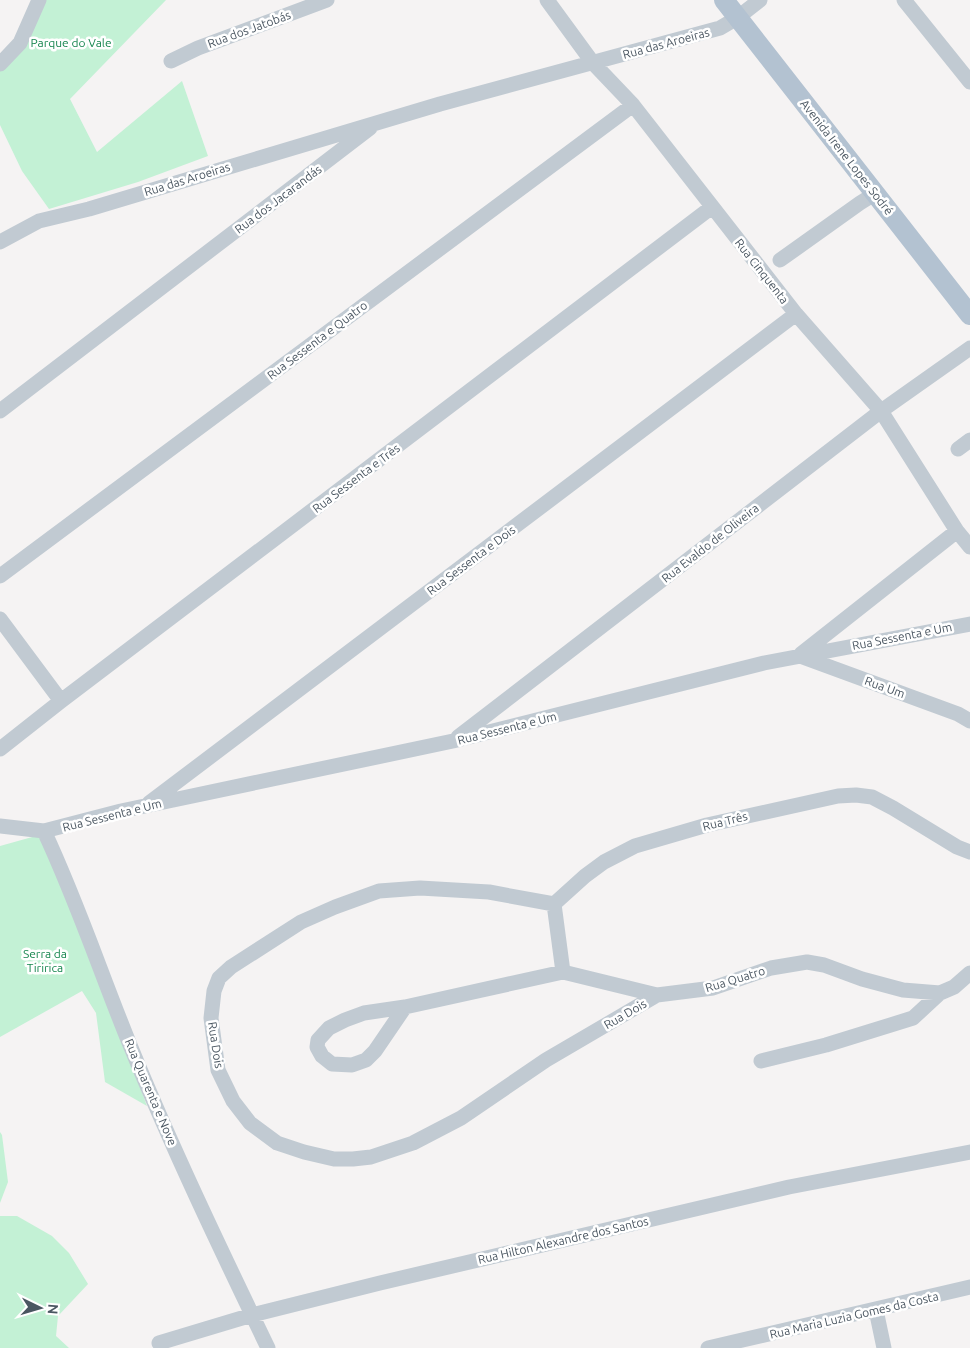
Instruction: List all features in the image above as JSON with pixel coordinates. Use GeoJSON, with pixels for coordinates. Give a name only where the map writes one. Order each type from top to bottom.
{"type":"FeatureCollection","features":[{"type":"Feature","properties":{"kind":"main road","name":"Avenida Irene Lopes Sodré"},"geometry":{"type":"LineString","coordinates":[[724,0],[970,316]]}},
{"type":"Feature","properties":{"kind":"street"},"geometry":{"type":"LineString","coordinates":[[0,64],[20,43],[39,0]]}},
{"type":"Feature","properties":{"kind":"street","name":"Rua dos Jatobás"},"geometry":{"type":"LineString","coordinates":[[171,61],[198,48],[327,0]]}},
{"type":"Feature","properties":{"kind":"street","name":"Rua Cinquenta"},"geometry":{"type":"LineString","coordinates":[[547,0],[593,63],[633,105],[796,314],[881,411],[956,531],[970,548]]}},
{"type":"Feature","properties":{"kind":"street","name":"Rua das Aroeiras"},"geometry":{"type":"LineString","coordinates":[[593,63],[720,28],[737,18],[760,0]]}},
{"type":"Feature","properties":{"kind":"street"},"geometry":{"type":"LineString","coordinates":[[904,0],[970,82]]}},
{"type":"Feature","properties":{"kind":"street","name":"Rua dos Jacarandás"},"geometry":{"type":"LineString","coordinates":[[0,411],[378,123],[440,104],[593,63]]}},
{"type":"Feature","properties":{"kind":"street","name":"Rua Sessenta e Quatro"},"geometry":{"type":"LineString","coordinates":[[0,576],[633,105]]}},
{"type":"Feature","properties":{"kind":"street","name":"Rua das Aroeiras"},"geometry":{"type":"LineString","coordinates":[[0,242],[40,221],[378,123]]}},
{"type":"Feature","properties":{"kind":"street"},"geometry":{"type":"LineString","coordinates":[[780,260],[860,202],[876,193]]}},
{"type":"Feature","properties":{"kind":"street","name":"Rua Sessenta e Três"},"geometry":{"type":"LineString","coordinates":[[0,749],[712,207]]}},
{"type":"Feature","properties":{"kind":"street","name":"Rua Sessenta e Dois"},"geometry":{"type":"LineString","coordinates":[[146,806],[796,314]]}},
{"type":"Feature","properties":{"kind":"street","name":"Rua Evaldo de Oliveira"},"geometry":{"type":"LineString","coordinates":[[453,741],[881,411],[970,348]]}},
{"type":"Feature","properties":{"kind":"street"},"geometry":{"type":"LineString","coordinates":[[799,656],[956,531]]}},
{"type":"Feature","properties":{"kind":"street"},"geometry":{"type":"LineString","coordinates":[[0,619],[61,701]]}},
{"type":"Feature","properties":{"kind":"street","name":"Rua Sessenta e Um"},"geometry":{"type":"LineString","coordinates":[[0,826],[44,831],[146,806],[453,741],[799,656],[970,624]]}},
{"type":"Feature","properties":{"kind":"street","name":"Rua Um"},"geometry":{"type":"LineString","coordinates":[[799,656],[958,714],[970,721]]}},
{"type":"Feature","properties":{"kind":"street","name":"Rua Três"},"geometry":{"type":"LineString","coordinates":[[554,904],[604,862],[635,846],[707,825],[838,796],[856,795],[872,797],[957,847],[970,852]]}},
{"type":"Feature","properties":{"kind":"street"},"geometry":{"type":"LineString","coordinates":[[0,839],[29,830]]}},
{"type":"Feature","properties":{"kind":"street","name":"Rua Quarenta e Nove"},"geometry":{"type":"LineString","coordinates":[[44,831],[66,878],[129,1043],[158,1112],[268,1348]]}},
{"type":"Feature","properties":{"kind":"street","name":"Rua Dois"},"geometry":{"type":"LineString","coordinates":[[554,904],[489,892],[420,888],[379,891],[334,907],[301,922],[231,967],[220,978],[214,991],[211,1018],[218,1070],[233,1101],[250,1122],[276,1143],[334,1159],[372,1156],[413,1143],[461,1118],[546,1060],[657,995]]}},
{"type":"Feature","properties":{"kind":"street"},"geometry":{"type":"LineString","coordinates":[[554,904],[563,972]]}},
{"type":"Feature","properties":{"kind":"street","name":"Rua Quatro"},"geometry":{"type":"LineString","coordinates":[[405,1006],[375,1051],[366,1060],[352,1064],[332,1064],[322,1056],[317,1046],[318,1040],[329,1028],[364,1013],[563,972],[657,995],[713,988],[771,968],[807,962],[824,964],[862,979],[903,990],[940,993]]}},
{"type":"Feature","properties":{"kind":"street"},"geometry":{"type":"LineString","coordinates":[[761,1061],[826,1045],[914,1018],[940,993],[954,987],[970,973]]}},
{"type":"Feature","properties":{"kind":"street","name":"Rua Hilton Alexandre dos Santos"},"geometry":{"type":"LineString","coordinates":[[159,1343],[252,1314],[380,1283],[789,1188],[970,1152]]}},
{"type":"Feature","properties":{"kind":"street","name":"Rua Maria Luzia Gomes da Costa"},"geometry":{"type":"LineString","coordinates":[[708,1348],[970,1287]]}},
{"type":"Feature","properties":{"kind":"street"},"geometry":{"type":"LineString","coordinates":[[876,1310],[884,1348]]}},
{"type":"Feature","properties":{"kind":"green space","name":"Parque do Vale"},"geometry":{"type":"Polygon","coordinates":[[[46,0],[166,0],[70,99],[97,152],[182,81],[208,156],[138,182],[49,209],[22,171],[0,125],[0,71],[30,37],[46,0]]]}},
{"type":"Feature","properties":{"kind":"green space","name":"Serra da Tiririca"},"geometry":{"type":"Polygon","coordinates":[[[43,834],[50,843],[147,1106],[105,1082],[96,1013],[82,991],[0,1037],[0,846],[43,834]]]}},
{"type":"Feature","properties":{"kind":"green space"},"geometry":{"type":"Polygon","coordinates":[[[0,1132],[2,1135],[8,1182],[0,1203],[0,1132]]]}},
{"type":"Feature","properties":{"kind":"green space"},"geometry":{"type":"Polygon","coordinates":[[[0,1216],[17,1216],[52,1236],[69,1253],[88,1284],[58,1316],[56,1336],[69,1348],[0,1348],[0,1216]]]}}]}
